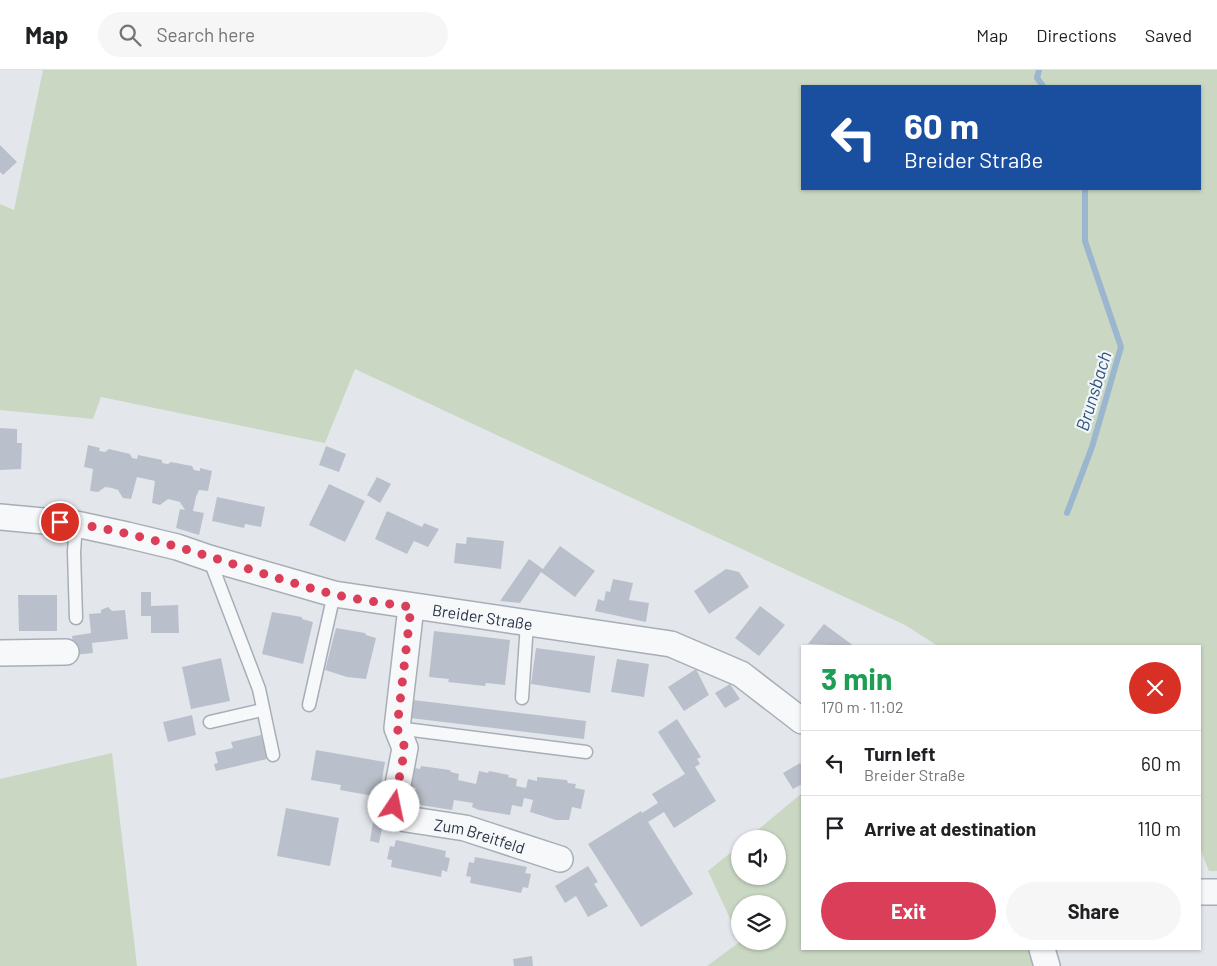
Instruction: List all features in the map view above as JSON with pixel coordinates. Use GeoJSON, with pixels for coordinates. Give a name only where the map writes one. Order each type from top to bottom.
{"type":"FeatureCollection","features":[{"type":"Feature","properties":{"kind":"street","name":"Breider Straße"},"geometry":{"type":"LineString","coordinates":[[0,517],[76,524],[177,547],[334,594],[411,607],[670,644],[741,674],[801,720]]}},
{"type":"Feature","properties":{"kind":"street","name":"Zum Breitfeld"},"geometry":{"type":"LineString","coordinates":[[411,607],[397,728],[405,748],[394,806],[400,815],[406,818],[465,828],[560,859]]}},
{"type":"Feature","properties":{"kind":"street"},"geometry":{"type":"LineString","coordinates":[[0,653],[66,652]]}},
{"type":"Feature","properties":{"kind":"street"},"geometry":{"type":"LineString","coordinates":[[1201,892],[1217,892]]}},
{"type":"Feature","properties":{"kind":"street"},"geometry":{"type":"LineString","coordinates":[[1042,950],[1047,966]]}},
{"type":"Feature","properties":{"kind":"lane"},"geometry":{"type":"LineString","coordinates":[[76,524],[74,552],[76,618]]}},
{"type":"Feature","properties":{"kind":"lane"},"geometry":{"type":"LineString","coordinates":[[209,558],[259,689],[273,755]]}},
{"type":"Feature","properties":{"kind":"lane"},"geometry":{"type":"LineString","coordinates":[[309,705],[334,594]]}},
{"type":"Feature","properties":{"kind":"lane"},"geometry":{"type":"LineString","coordinates":[[522,698],[526,623]]}},
{"type":"Feature","properties":{"kind":"lane"},"geometry":{"type":"LineString","coordinates":[[210,722],[262,710]]}},
{"type":"Feature","properties":{"kind":"lane"},"geometry":{"type":"LineString","coordinates":[[397,728],[586,752]]}},
{"type":"Feature","properties":{"kind":"green space"},"geometry":{"type":"Polygon","coordinates":[[[43,70],[1217,70],[1217,871],[1209,871],[1201,851],[1201,645],[936,645],[905,625],[355,369],[325,443],[101,397],[93,419],[0,410],[0,204],[14,210],[43,70]]]}},
{"type":"Feature","properties":{"kind":"green space"},"geometry":{"type":"Polygon","coordinates":[[[112,753],[137,966],[0,966],[0,779],[112,753]]]}},
{"type":"Feature","properties":{"kind":"green space"},"geometry":{"type":"Polygon","coordinates":[[[801,794],[801,950],[1032,950],[1037,966],[707,966],[731,948],[731,950],[786,950],[786,895],[731,895],[731,921],[708,871],[731,852],[731,885],[786,885],[786,830],[758,830],[801,794]]]}},
{"type":"Feature","properties":{"kind":"building"},"geometry":{"type":"Polygon","coordinates":[[[0,145],[17,162],[3,175],[0,172],[0,145]]]}},
{"type":"Feature","properties":{"kind":"building"},"geometry":{"type":"Polygon","coordinates":[[[0,428],[17,429],[17,443],[22,443],[21,469],[0,470],[0,428]]]}},
{"type":"Feature","properties":{"kind":"building"},"geometry":{"type":"Polygon","coordinates":[[[88,445],[100,448],[99,451],[105,452],[109,449],[130,454],[132,458],[137,459],[138,455],[162,460],[162,463],[168,464],[171,462],[192,466],[194,470],[200,471],[200,468],[212,471],[208,491],[199,490],[193,511],[204,513],[199,535],[176,528],[180,509],[185,510],[180,502],[168,499],[160,505],[152,503],[155,481],[137,477],[131,499],[123,498],[118,490],[112,488],[105,487],[98,492],[90,491],[93,469],[84,467],[88,445]]]}},
{"type":"Feature","properties":{"kind":"building"},"geometry":{"type":"Polygon","coordinates":[[[326,446],[346,454],[339,472],[319,465],[326,446]]]}},
{"type":"Feature","properties":{"kind":"building"},"geometry":{"type":"Polygon","coordinates":[[[377,477],[391,484],[380,503],[367,495],[377,477]]]}},
{"type":"Feature","properties":{"kind":"building"},"geometry":{"type":"Polygon","coordinates":[[[329,484],[365,501],[345,542],[309,525],[329,484]]]}},
{"type":"Feature","properties":{"kind":"building"},"geometry":{"type":"Polygon","coordinates":[[[217,497],[265,507],[261,527],[245,524],[244,528],[212,521],[217,497]]]}},
{"type":"Feature","properties":{"kind":"building"},"geometry":{"type":"Polygon","coordinates":[[[387,511],[422,527],[424,523],[439,529],[428,547],[414,541],[407,554],[375,539],[387,511]]]}},
{"type":"Feature","properties":{"kind":"building"},"geometry":{"type":"Polygon","coordinates":[[[467,537],[504,541],[501,569],[454,563],[456,543],[466,544],[467,537]]]}},
{"type":"Feature","properties":{"kind":"building"},"geometry":{"type":"Polygon","coordinates":[[[560,546],[595,571],[575,597],[541,572],[520,603],[500,601],[529,559],[543,569],[560,546]]]}},
{"type":"Feature","properties":{"kind":"building"},"geometry":{"type":"Polygon","coordinates":[[[726,569],[739,572],[749,587],[709,614],[694,591],[726,569]]]}},
{"type":"Feature","properties":{"kind":"building"},"geometry":{"type":"Polygon","coordinates":[[[613,579],[633,583],[629,600],[649,603],[646,622],[595,611],[598,599],[604,601],[606,591],[610,592],[613,579]]]}},
{"type":"Feature","properties":{"kind":"building"},"geometry":{"type":"Polygon","coordinates":[[[141,592],[151,592],[151,606],[178,605],[179,633],[151,633],[151,616],[141,616],[141,592]]]}},
{"type":"Feature","properties":{"kind":"building"},"geometry":{"type":"Polygon","coordinates":[[[18,595],[57,595],[57,631],[19,631],[18,595]]]}},
{"type":"Feature","properties":{"kind":"building"},"geometry":{"type":"Polygon","coordinates":[[[760,606],[785,625],[759,656],[735,638],[760,606]]]}},
{"type":"Feature","properties":{"kind":"building"},"geometry":{"type":"Polygon","coordinates":[[[108,607],[112,611],[125,610],[128,639],[92,643],[93,653],[74,655],[72,636],[91,633],[89,614],[101,613],[101,610],[108,607]]]}},
{"type":"Feature","properties":{"kind":"building"},"geometry":{"type":"Polygon","coordinates":[[[272,612],[302,617],[302,619],[313,622],[303,664],[262,654],[272,612]]]}},
{"type":"Feature","properties":{"kind":"building"},"geometry":{"type":"Polygon","coordinates":[[[824,624],[853,645],[831,645],[808,644],[824,624]]]}},
{"type":"Feature","properties":{"kind":"building"},"geometry":{"type":"Polygon","coordinates":[[[336,628],[365,633],[376,638],[366,679],[347,677],[325,670],[336,628]]]}},
{"type":"Feature","properties":{"kind":"building"},"geometry":{"type":"Polygon","coordinates":[[[434,631],[510,640],[505,685],[486,683],[485,686],[448,682],[449,679],[429,677],[434,631]]]}},
{"type":"Feature","properties":{"kind":"building"},"geometry":{"type":"Polygon","coordinates":[[[536,648],[595,656],[590,693],[531,684],[536,648]]]}},
{"type":"Feature","properties":{"kind":"building"},"geometry":{"type":"Polygon","coordinates":[[[221,658],[230,701],[191,709],[182,667],[221,658]]]}},
{"type":"Feature","properties":{"kind":"building"},"geometry":{"type":"Polygon","coordinates":[[[617,659],[649,664],[644,697],[611,692],[617,659]]]}},
{"type":"Feature","properties":{"kind":"building"},"geometry":{"type":"Polygon","coordinates":[[[696,669],[709,695],[684,711],[668,687],[696,669]]]}},
{"type":"Feature","properties":{"kind":"building"},"geometry":{"type":"Polygon","coordinates":[[[730,684],[740,699],[725,708],[715,693],[730,684]]]}},
{"type":"Feature","properties":{"kind":"building"},"geometry":{"type":"Polygon","coordinates":[[[413,700],[586,721],[584,739],[410,718],[413,700]]]}},
{"type":"Feature","properties":{"kind":"building"},"geometry":{"type":"Polygon","coordinates":[[[192,715],[196,735],[168,742],[163,722],[192,715]]]}},
{"type":"Feature","properties":{"kind":"building"},"geometry":{"type":"Polygon","coordinates":[[[677,719],[701,757],[697,759],[700,764],[695,767],[716,801],[674,828],[664,812],[648,822],[693,894],[641,927],[588,844],[641,811],[642,813],[658,803],[652,794],[685,774],[658,732],[677,719]]]}},
{"type":"Feature","properties":{"kind":"building"},"geometry":{"type":"Polygon","coordinates":[[[261,735],[267,759],[216,771],[214,764],[218,763],[215,752],[233,748],[231,742],[261,735]]]}},
{"type":"Feature","properties":{"kind":"building"},"geometry":{"type":"Polygon","coordinates":[[[316,750],[385,762],[379,797],[340,790],[341,785],[311,780],[316,750]]]}},
{"type":"Feature","properties":{"kind":"building"},"geometry":{"type":"Polygon","coordinates":[[[800,763],[801,785],[793,789],[783,773],[800,763]]]}},
{"type":"Feature","properties":{"kind":"building"},"geometry":{"type":"Polygon","coordinates":[[[421,766],[450,770],[459,774],[458,780],[476,784],[479,771],[488,773],[489,771],[509,775],[508,777],[517,779],[516,786],[526,788],[528,779],[537,781],[537,777],[567,780],[568,783],[576,784],[575,788],[585,790],[581,809],[572,807],[569,820],[556,820],[530,812],[533,800],[524,798],[522,807],[512,805],[510,815],[479,810],[472,807],[473,803],[454,800],[452,810],[420,805],[413,802],[416,788],[407,786],[410,767],[420,769],[421,766]]]}},
{"type":"Feature","properties":{"kind":"building"},"geometry":{"type":"Polygon","coordinates":[[[286,808],[339,818],[330,866],[277,856],[286,808]]]}},
{"type":"Feature","properties":{"kind":"building"},"geometry":{"type":"Polygon","coordinates":[[[373,822],[383,824],[379,843],[370,841],[373,822]]]}},
{"type":"Feature","properties":{"kind":"building"},"geometry":{"type":"Polygon","coordinates":[[[396,840],[446,851],[445,857],[450,858],[447,872],[442,870],[441,877],[391,867],[392,860],[387,859],[390,846],[394,847],[396,840]]]}},
{"type":"Feature","properties":{"kind":"building"},"geometry":{"type":"Polygon","coordinates":[[[475,857],[527,867],[525,873],[531,874],[528,888],[523,887],[521,893],[470,883],[471,877],[466,876],[469,862],[474,863],[475,857]]]}},
{"type":"Feature","properties":{"kind":"building"},"geometry":{"type":"Polygon","coordinates":[[[588,866],[598,882],[594,884],[608,906],[588,917],[576,896],[565,903],[555,886],[588,866]]]}},
{"type":"Feature","properties":{"kind":"building"},"geometry":{"type":"Polygon","coordinates":[[[532,956],[533,966],[514,966],[513,959],[532,956]]]}},
{"type":"Feature","properties":{"kind":"waterway","name":"Brunsbach"},"geometry":{"type":"LineString","coordinates":[[1039,70],[1037,78],[1042,85]]}},
{"type":"Feature","properties":{"kind":"waterway","name":"Brunsbach"},"geometry":{"type":"LineString","coordinates":[[1067,513],[1092,447],[1121,347],[1085,241],[1085,190]]}},
{"type":"Feature","properties":{"kind":"route"},"geometry":{"type":"LineString","coordinates":[[60,522],[177,547],[334,594],[411,607],[397,728],[405,748],[394,806]]}}]}
